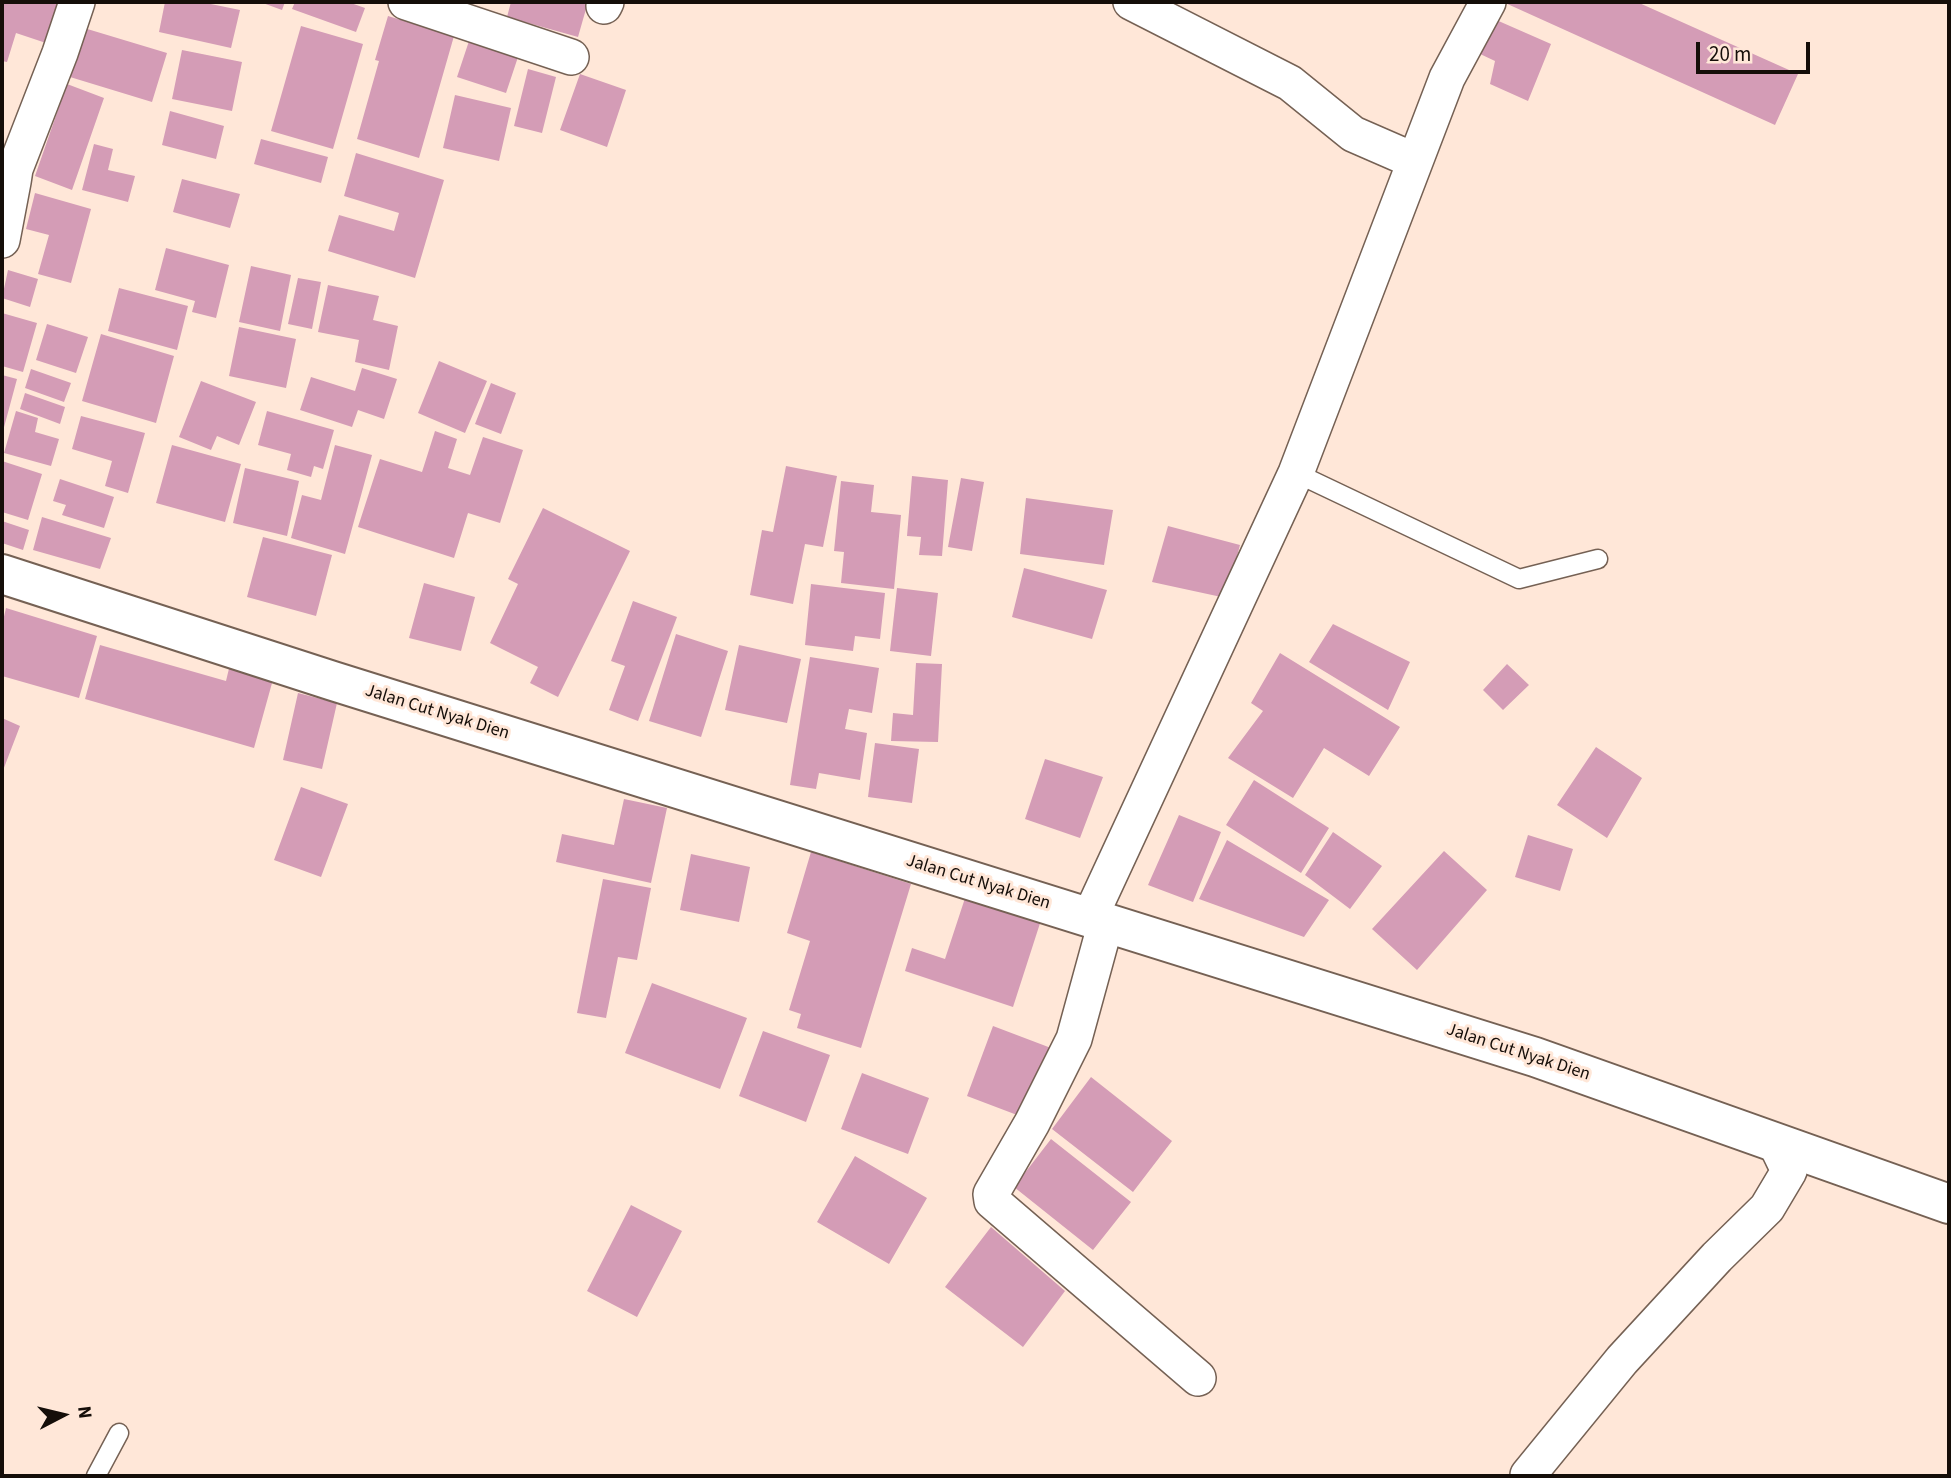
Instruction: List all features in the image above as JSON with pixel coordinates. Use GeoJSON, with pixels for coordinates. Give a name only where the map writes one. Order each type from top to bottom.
{"type":"FeatureCollection","features":[{"type":"Feature","properties":{"kind":"street"},"geometry":{"type":"LineString","coordinates":[[2,240],[8,179],[15,169],[77,2]]}},
{"type":"Feature","properties":{"kind":"street"},"geometry":{"type":"LineString","coordinates":[[406,2],[572,57]]}},
{"type":"Feature","properties":{"kind":"street"},"geometry":{"type":"LineString","coordinates":[[1130,2],[1290,83],[1353,134],[1415,161]]}},
{"type":"Feature","properties":{"kind":"street"},"geometry":{"type":"LineString","coordinates":[[1198,1378],[992,1201],[990,1194],[1032,1124],[1074,1039],[1098,919],[1296,473],[1447,78],[1488,2]]}},
{"type":"Feature","properties":{"kind":"street","name":"Jalan Cut Nyak Dien"},"geometry":{"type":"LineString","coordinates":[[2,574],[530,743],[1535,1057],[1949,1204]]}},
{"type":"Feature","properties":{"kind":"street"},"geometry":{"type":"LineString","coordinates":[[1528,1475],[1622,1360],[1717,1257],[1767,1208],[1789,1171],[1776,1144]]}},
{"type":"Feature","properties":{"kind":"lane"},"geometry":{"type":"LineString","coordinates":[[1296,473],[1519,579],[1598,559]]}},
{"type":"Feature","properties":{"kind":"lane"},"geometry":{"type":"LineString","coordinates":[[96,1476],[119,1433]]}},
{"type":"Feature","properties":{"kind":"building"},"geometry":{"type":"Polygon","coordinates":[[[2,2],[50,2],[65,7],[52,45],[16,33],[7,62],[2,61],[2,2]]]}},
{"type":"Feature","properties":{"kind":"building"},"geometry":{"type":"Polygon","coordinates":[[[165,2],[201,2],[240,10],[231,48],[159,32],[165,2]]]}},
{"type":"Feature","properties":{"kind":"building"},"geometry":{"type":"Polygon","coordinates":[[[260,2],[285,2],[282,10],[260,2]]]}},
{"type":"Feature","properties":{"kind":"building"},"geometry":{"type":"Polygon","coordinates":[[[295,2],[348,2],[365,8],[356,32],[292,9],[295,2]]]}},
{"type":"Feature","properties":{"kind":"building"},"geometry":{"type":"Polygon","coordinates":[[[511,2],[588,2],[578,37],[507,17],[511,2]]]}},
{"type":"Feature","properties":{"kind":"building"},"geometry":{"type":"Polygon","coordinates":[[[1503,2],[1637,2],[1798,74],[1775,125],[1503,2]]]}},
{"type":"Feature","properties":{"kind":"building"},"geometry":{"type":"Polygon","coordinates":[[[388,16],[454,36],[419,158],[357,139],[379,61],[375,60],[388,16]]]}},
{"type":"Feature","properties":{"kind":"building"},"geometry":{"type":"Polygon","coordinates":[[[1494,19],[1551,44],[1528,101],[1490,84],[1495,61],[1478,53],[1494,19]]]}},
{"type":"Feature","properties":{"kind":"building"},"geometry":{"type":"Polygon","coordinates":[[[301,26],[363,44],[333,149],[271,131],[301,26]]]}},
{"type":"Feature","properties":{"kind":"building"},"geometry":{"type":"Polygon","coordinates":[[[84,28],[167,53],[152,102],[70,77],[84,28]]]}},
{"type":"Feature","properties":{"kind":"building"},"geometry":{"type":"Polygon","coordinates":[[[469,41],[518,57],[506,93],[457,77],[469,41]]]}},
{"type":"Feature","properties":{"kind":"building"},"geometry":{"type":"Polygon","coordinates":[[[182,50],[242,62],[232,111],[172,99],[182,50]]]}},
{"type":"Feature","properties":{"kind":"building"},"geometry":{"type":"Polygon","coordinates":[[[528,69],[556,77],[542,133],[514,126],[528,69]]]}},
{"type":"Feature","properties":{"kind":"building"},"geometry":{"type":"Polygon","coordinates":[[[580,74],[626,90],[607,147],[560,130],[580,74]]]}},
{"type":"Feature","properties":{"kind":"building"},"geometry":{"type":"Polygon","coordinates":[[[67,84],[104,98],[72,190],[35,176],[67,84]]]}},
{"type":"Feature","properties":{"kind":"building"},"geometry":{"type":"Polygon","coordinates":[[[455,95],[511,108],[499,161],[443,148],[455,95]]]}},
{"type":"Feature","properties":{"kind":"building"},"geometry":{"type":"Polygon","coordinates":[[[170,111],[224,126],[216,159],[162,145],[170,111]]]}},
{"type":"Feature","properties":{"kind":"building"},"geometry":{"type":"Polygon","coordinates":[[[261,139],[328,157],[321,183],[254,164],[261,139]]]}},
{"type":"Feature","properties":{"kind":"building"},"geometry":{"type":"Polygon","coordinates":[[[94,144],[113,149],[108,170],[135,176],[128,202],[82,190],[94,144]]]}},
{"type":"Feature","properties":{"kind":"building"},"geometry":{"type":"Polygon","coordinates":[[[356,153],[444,180],[415,278],[328,251],[339,215],[394,231],[399,213],[344,196],[356,153]]]}},
{"type":"Feature","properties":{"kind":"building"},"geometry":{"type":"Polygon","coordinates":[[[182,179],[240,194],[230,228],[173,212],[182,179]]]}},
{"type":"Feature","properties":{"kind":"building"},"geometry":{"type":"Polygon","coordinates":[[[35,193],[91,209],[71,283],[38,274],[49,235],[26,229],[35,193]]]}},
{"type":"Feature","properties":{"kind":"building"},"geometry":{"type":"Polygon","coordinates":[[[166,248],[229,265],[216,318],[192,312],[195,301],[155,290],[166,248]]]}},
{"type":"Feature","properties":{"kind":"building"},"geometry":{"type":"Polygon","coordinates":[[[251,266],[291,275],[280,331],[239,322],[251,266]]]}},
{"type":"Feature","properties":{"kind":"building"},"geometry":{"type":"Polygon","coordinates":[[[8,270],[38,279],[30,307],[2,298],[8,270]]]}},
{"type":"Feature","properties":{"kind":"building"},"geometry":{"type":"Polygon","coordinates":[[[298,278],[321,282],[312,329],[288,324],[298,278]]]}},
{"type":"Feature","properties":{"kind":"building"},"geometry":{"type":"Polygon","coordinates":[[[328,285],[379,296],[373,320],[398,326],[389,370],[355,362],[359,340],[318,332],[328,285]]]}},
{"type":"Feature","properties":{"kind":"building"},"geometry":{"type":"Polygon","coordinates":[[[119,288],[188,306],[177,350],[108,331],[119,288]]]}},
{"type":"Feature","properties":{"kind":"building"},"geometry":{"type":"Polygon","coordinates":[[[2,313],[37,323],[23,372],[2,366],[2,313]]]}},
{"type":"Feature","properties":{"kind":"building"},"geometry":{"type":"Polygon","coordinates":[[[47,324],[88,337],[76,373],[36,360],[47,324]]]}},
{"type":"Feature","properties":{"kind":"building"},"geometry":{"type":"Polygon","coordinates":[[[239,327],[296,339],[286,388],[229,376],[239,327]]]}},
{"type":"Feature","properties":{"kind":"building"},"geometry":{"type":"Polygon","coordinates":[[[101,334],[174,356],[156,423],[82,401],[101,334]]]}},
{"type":"Feature","properties":{"kind":"building"},"geometry":{"type":"Polygon","coordinates":[[[439,361],[487,381],[465,433],[418,413],[439,361]]]}},
{"type":"Feature","properties":{"kind":"building"},"geometry":{"type":"Polygon","coordinates":[[[362,368],[397,379],[384,419],[358,410],[352,427],[300,410],[311,377],[355,391],[362,368]]]}},
{"type":"Feature","properties":{"kind":"building"},"geometry":{"type":"Polygon","coordinates":[[[31,369],[71,383],[64,402],[25,388],[31,369]]]}},
{"type":"Feature","properties":{"kind":"building"},"geometry":{"type":"Polygon","coordinates":[[[2,375],[17,379],[3,431],[2,431],[2,375]]]}},
{"type":"Feature","properties":{"kind":"building"},"geometry":{"type":"Polygon","coordinates":[[[201,381],[256,402],[239,445],[217,436],[211,450],[179,437],[201,381]]]}},
{"type":"Feature","properties":{"kind":"building"},"geometry":{"type":"Polygon","coordinates":[[[491,383],[516,393],[501,434],[475,424],[491,383]]]}},
{"type":"Feature","properties":{"kind":"building"},"geometry":{"type":"Polygon","coordinates":[[[25,393],[65,407],[60,424],[20,409],[25,393]]]}},
{"type":"Feature","properties":{"kind":"building"},"geometry":{"type":"Polygon","coordinates":[[[16,411],[38,418],[35,432],[59,439],[51,466],[4,453],[16,411]]]}},
{"type":"Feature","properties":{"kind":"building"},"geometry":{"type":"Polygon","coordinates":[[[267,411],[334,430],[323,469],[314,466],[311,477],[287,470],[291,454],[258,445],[267,411]]]}},
{"type":"Feature","properties":{"kind":"building"},"geometry":{"type":"Polygon","coordinates":[[[81,416],[145,433],[128,493],[105,486],[112,461],[72,449],[81,416]]]}},
{"type":"Feature","properties":{"kind":"building"},"geometry":{"type":"Polygon","coordinates":[[[435,431],[457,439],[448,468],[470,475],[483,437],[523,450],[500,523],[468,513],[454,558],[358,527],[380,459],[422,472],[435,431]]]}},
{"type":"Feature","properties":{"kind":"building"},"geometry":{"type":"Polygon","coordinates":[[[172,445],[241,464],[225,522],[156,503],[172,445]]]}},
{"type":"Feature","properties":{"kind":"building"},"geometry":{"type":"Polygon","coordinates":[[[335,445],[372,455],[345,554],[291,538],[302,495],[321,500],[335,445]]]}},
{"type":"Feature","properties":{"kind":"building"},"geometry":{"type":"Polygon","coordinates":[[[2,461],[42,474],[28,520],[2,512],[2,461]]]}},
{"type":"Feature","properties":{"kind":"building"},"geometry":{"type":"Polygon","coordinates":[[[786,466],[837,476],[823,547],[805,544],[793,604],[750,595],[762,530],[773,532],[786,466]]]}},
{"type":"Feature","properties":{"kind":"building"},"geometry":{"type":"Polygon","coordinates":[[[245,468],[299,481],[287,536],[233,523],[245,468]]]}},
{"type":"Feature","properties":{"kind":"building"},"geometry":{"type":"Polygon","coordinates":[[[912,476],[948,480],[942,556],[919,555],[921,537],[907,536],[912,476]]]}},
{"type":"Feature","properties":{"kind":"building"},"geometry":{"type":"Polygon","coordinates":[[[961,478],[984,482],[972,551],[948,547],[961,478]]]}},
{"type":"Feature","properties":{"kind":"building"},"geometry":{"type":"Polygon","coordinates":[[[60,479],[114,497],[104,528],[62,515],[66,505],[53,501],[60,479]]]}},
{"type":"Feature","properties":{"kind":"building"},"geometry":{"type":"Polygon","coordinates":[[[841,481],[874,485],[871,512],[901,515],[894,589],[841,583],[844,552],[834,551],[841,481]]]}},
{"type":"Feature","properties":{"kind":"building"},"geometry":{"type":"Polygon","coordinates":[[[1026,498],[1113,510],[1104,565],[1020,554],[1026,498]]]}},
{"type":"Feature","properties":{"kind":"building"},"geometry":{"type":"Polygon","coordinates":[[[543,508],[630,551],[558,697],[530,683],[538,667],[490,643],[518,584],[508,579],[543,508]]]}},
{"type":"Feature","properties":{"kind":"building"},"geometry":{"type":"Polygon","coordinates":[[[42,517],[111,538],[100,569],[33,550],[42,517]]]}},
{"type":"Feature","properties":{"kind":"building"},"geometry":{"type":"Polygon","coordinates":[[[2,521],[29,530],[23,550],[2,543],[2,521]]]}},
{"type":"Feature","properties":{"kind":"building"},"geometry":{"type":"Polygon","coordinates":[[[1168,526],[1240,545],[1226,598],[1152,582],[1168,526]]]}},
{"type":"Feature","properties":{"kind":"building"},"geometry":{"type":"Polygon","coordinates":[[[263,537],[332,555],[316,616],[247,597],[263,537]]]}},
{"type":"Feature","properties":{"kind":"building"},"geometry":{"type":"Polygon","coordinates":[[[1024,568],[1107,590],[1092,639],[1012,617],[1024,568]]]}},
{"type":"Feature","properties":{"kind":"building"},"geometry":{"type":"Polygon","coordinates":[[[424,583],[475,597],[461,651],[409,638],[424,583]]]}},
{"type":"Feature","properties":{"kind":"building"},"geometry":{"type":"Polygon","coordinates":[[[811,584],[885,593],[880,639],[855,636],[853,651],[805,645],[811,584]]]}},
{"type":"Feature","properties":{"kind":"building"},"geometry":{"type":"Polygon","coordinates":[[[897,588],[938,593],[931,656],[890,651],[897,588]]]}},
{"type":"Feature","properties":{"kind":"building"},"geometry":{"type":"Polygon","coordinates":[[[633,601],[677,617],[638,721],[609,710],[625,666],[611,661],[633,601]]]}},
{"type":"Feature","properties":{"kind":"building"},"geometry":{"type":"Polygon","coordinates":[[[6,608],[97,636],[79,698],[2,676],[2,625],[6,608]]]}},
{"type":"Feature","properties":{"kind":"building"},"geometry":{"type":"Polygon","coordinates":[[[1333,624],[1410,662],[1388,710],[1309,662],[1333,624]]]}},
{"type":"Feature","properties":{"kind":"building"},"geometry":{"type":"Polygon","coordinates":[[[676,634],[728,651],[701,737],[649,721],[676,634]]]}},
{"type":"Feature","properties":{"kind":"building"},"geometry":{"type":"Polygon","coordinates":[[[100,645],[226,681],[233,652],[277,665],[254,748],[85,699],[100,645]]]}},
{"type":"Feature","properties":{"kind":"building"},"geometry":{"type":"Polygon","coordinates":[[[739,645],[801,659],[787,723],[725,710],[739,645]]]}},
{"type":"Feature","properties":{"kind":"building"},"geometry":{"type":"Polygon","coordinates":[[[1280,653],[1400,727],[1369,776],[1324,748],[1293,798],[1228,758],[1263,711],[1251,703],[1280,653]]]}},
{"type":"Feature","properties":{"kind":"building"},"geometry":{"type":"Polygon","coordinates":[[[810,657],[879,668],[872,713],[849,709],[845,729],[867,733],[860,780],[819,773],[816,789],[790,785],[810,657]]]}},
{"type":"Feature","properties":{"kind":"building"},"geometry":{"type":"Polygon","coordinates":[[[916,663],[942,664],[938,742],[891,741],[893,713],[913,715],[916,663]]]}},
{"type":"Feature","properties":{"kind":"building"},"geometry":{"type":"Polygon","coordinates":[[[1507,664],[1529,685],[1503,710],[1483,690],[1507,664]]]}},
{"type":"Feature","properties":{"kind":"building"},"geometry":{"type":"Polygon","coordinates":[[[298,693],[337,703],[322,769],[283,760],[298,693]]]}},
{"type":"Feature","properties":{"kind":"building"},"geometry":{"type":"Polygon","coordinates":[[[2,718],[20,726],[2,773],[2,718]]]}},
{"type":"Feature","properties":{"kind":"building"},"geometry":{"type":"Polygon","coordinates":[[[875,743],[919,749],[912,803],[868,797],[875,743]]]}},
{"type":"Feature","properties":{"kind":"building"},"geometry":{"type":"Polygon","coordinates":[[[1596,747],[1642,778],[1607,838],[1557,805],[1596,747]]]}},
{"type":"Feature","properties":{"kind":"building"},"geometry":{"type":"Polygon","coordinates":[[[1045,759],[1103,777],[1080,838],[1025,819],[1045,759]]]}},
{"type":"Feature","properties":{"kind":"building"},"geometry":{"type":"Polygon","coordinates":[[[1254,780],[1329,828],[1301,873],[1226,825],[1254,780]]]}},
{"type":"Feature","properties":{"kind":"building"},"geometry":{"type":"Polygon","coordinates":[[[301,787],[348,804],[321,877],[274,860],[301,787]]]}},
{"type":"Feature","properties":{"kind":"building"},"geometry":{"type":"Polygon","coordinates":[[[624,799],[667,808],[651,883],[556,862],[562,834],[614,845],[624,799]]]}},
{"type":"Feature","properties":{"kind":"building"},"geometry":{"type":"Polygon","coordinates":[[[1179,815],[1221,832],[1193,902],[1148,885],[1179,815]]]}},
{"type":"Feature","properties":{"kind":"building"},"geometry":{"type":"Polygon","coordinates":[[[1333,832],[1382,866],[1350,909],[1305,875],[1333,832]]]}},
{"type":"Feature","properties":{"kind":"building"},"geometry":{"type":"Polygon","coordinates":[[[1528,835],[1573,849],[1560,891],[1515,877],[1528,835]]]}},
{"type":"Feature","properties":{"kind":"building"},"geometry":{"type":"Polygon","coordinates":[[[1227,840],[1329,900],[1304,937],[1199,899],[1227,840]]]}},
{"type":"Feature","properties":{"kind":"building"},"geometry":{"type":"Polygon","coordinates":[[[1444,851],[1487,890],[1417,970],[1372,929],[1444,851]]]}},
{"type":"Feature","properties":{"kind":"building"},"geometry":{"type":"Polygon","coordinates":[[[811,852],[911,884],[861,1048],[797,1028],[801,1014],[789,1010],[810,941],[787,933],[811,852]]]}},
{"type":"Feature","properties":{"kind":"building"},"geometry":{"type":"Polygon","coordinates":[[[691,854],[750,867],[739,922],[680,910],[691,854]]]}},
{"type":"Feature","properties":{"kind":"building"},"geometry":{"type":"Polygon","coordinates":[[[603,879],[651,888],[637,960],[618,957],[606,1018],[577,1013],[603,879]]]}},
{"type":"Feature","properties":{"kind":"building"},"geometry":{"type":"Polygon","coordinates":[[[968,889],[1043,914],[1013,1007],[905,971],[912,948],[945,959],[968,889]]]}},
{"type":"Feature","properties":{"kind":"building"},"geometry":{"type":"Polygon","coordinates":[[[652,983],[747,1018],[720,1089],[625,1053],[652,983]]]}},
{"type":"Feature","properties":{"kind":"building"},"geometry":{"type":"Polygon","coordinates":[[[993,1026],[1051,1048],[1025,1118],[967,1096],[993,1026]]]}},
{"type":"Feature","properties":{"kind":"building"},"geometry":{"type":"Polygon","coordinates":[[[763,1031],[830,1055],[806,1122],[739,1096],[763,1031]]]}},
{"type":"Feature","properties":{"kind":"building"},"geometry":{"type":"Polygon","coordinates":[[[862,1073],[929,1098],[908,1154],[841,1129],[862,1073]]]}},
{"type":"Feature","properties":{"kind":"building"},"geometry":{"type":"Polygon","coordinates":[[[1091,1077],[1172,1141],[1133,1192],[1052,1129],[1091,1077]]]}},
{"type":"Feature","properties":{"kind":"building"},"geometry":{"type":"Polygon","coordinates":[[[1051,1139],[1131,1202],[1093,1250],[1014,1187],[1051,1139]]]}},
{"type":"Feature","properties":{"kind":"building"},"geometry":{"type":"Polygon","coordinates":[[[855,1156],[927,1198],[889,1264],[817,1222],[855,1156]]]}},
{"type":"Feature","properties":{"kind":"building"},"geometry":{"type":"Polygon","coordinates":[[[631,1205],[682,1231],[637,1317],[587,1291],[631,1205]]]}},
{"type":"Feature","properties":{"kind":"building"},"geometry":{"type":"Polygon","coordinates":[[[991,1227],[1065,1291],[1023,1347],[945,1287],[991,1227]]]}}]}
